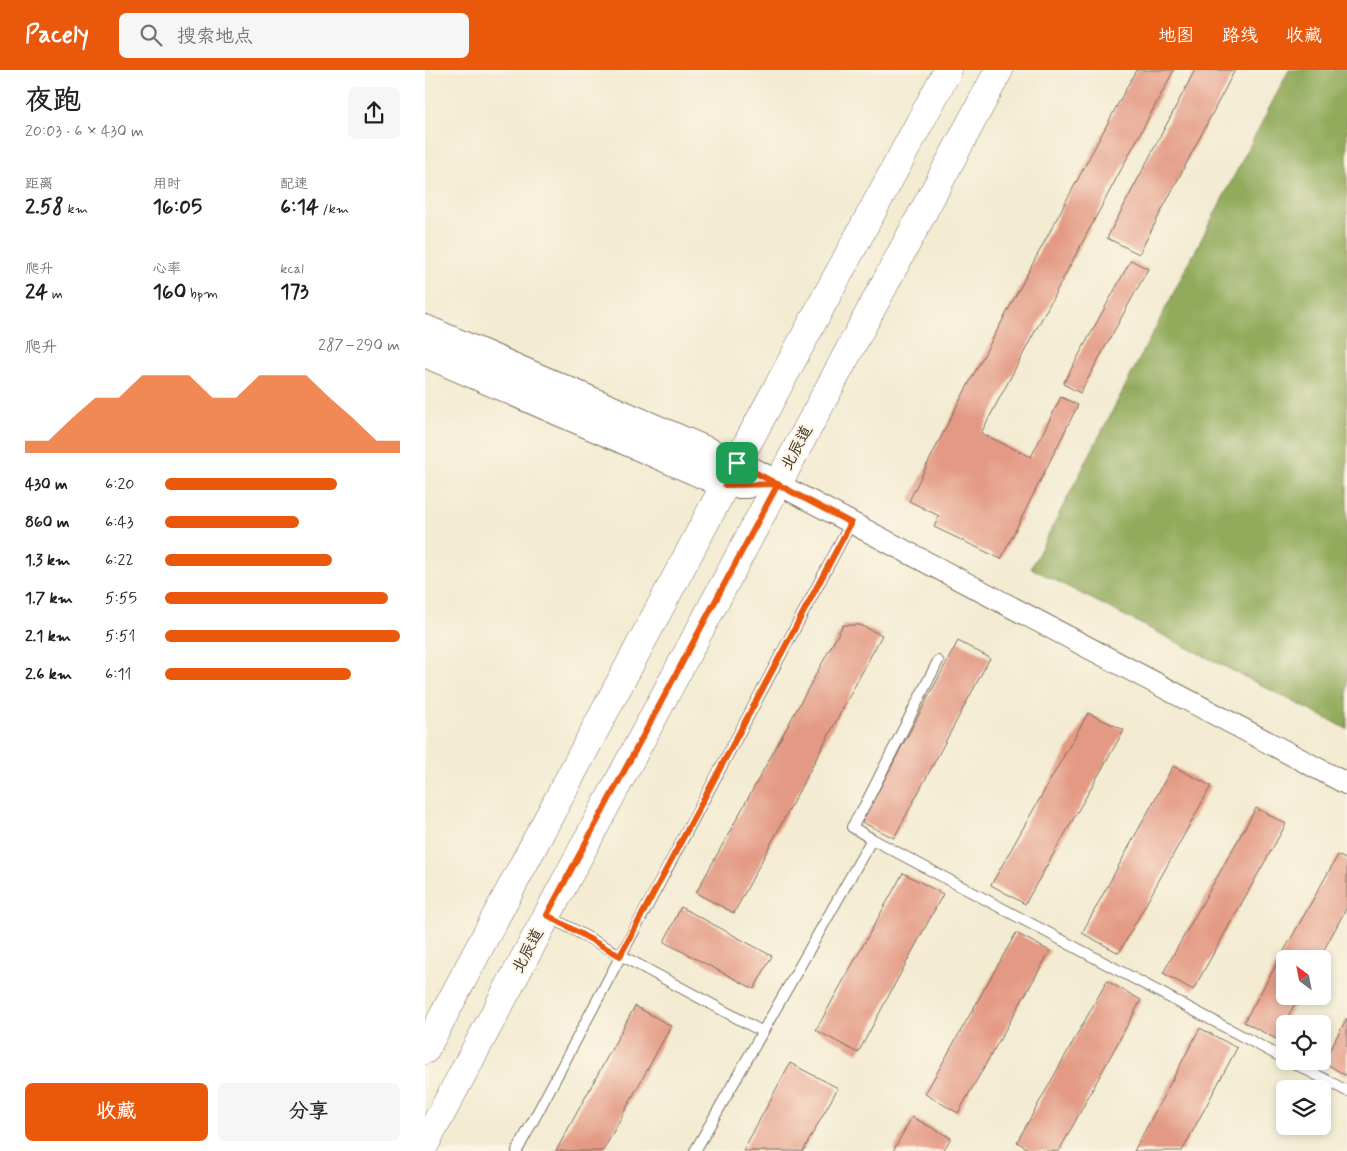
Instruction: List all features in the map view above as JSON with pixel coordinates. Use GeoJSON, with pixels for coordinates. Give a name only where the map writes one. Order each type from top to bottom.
{"type":"FeatureCollection","features":[{"type":"Feature","properties":{"kind":"main road"},"geometry":{"type":"LineString","coordinates":[[425,1050],[731,474],[949,70]]}},
{"type":"Feature","properties":{"kind":"main road","name":"北辰道"},"geometry":{"type":"LineString","coordinates":[[425,1144],[999,70]]}},
{"type":"Feature","properties":{"kind":"street"},"geometry":{"type":"LineString","coordinates":[[425,328],[731,474]]}},
{"type":"Feature","properties":{"kind":"street"},"geometry":{"type":"LineString","coordinates":[[425,354],[731,474],[778,484],[1347,784]]}},
{"type":"Feature","properties":{"kind":"lane"},"geometry":{"type":"LineString","coordinates":[[517,1151],[851,523]]}},
{"type":"Feature","properties":{"kind":"lane"},"geometry":{"type":"LineString","coordinates":[[938,661],[865,805],[851,827],[872,840],[1276,1053]]}},
{"type":"Feature","properties":{"kind":"lane"},"geometry":{"type":"LineString","coordinates":[[695,1151],[872,840]]}},
{"type":"Feature","properties":{"kind":"lane"},"geometry":{"type":"LineString","coordinates":[[547,915],[763,1032]]}},
{"type":"Feature","properties":{"kind":"lane"},"geometry":{"type":"LineString","coordinates":[[1307,1070],[1347,1092]]}},
{"type":"Feature","properties":{"kind":"green space"},"geometry":{"type":"Polygon","coordinates":[[[1289,70],[1347,70],[1347,729],[1031,568],[1289,70]]]}},
{"type":"Feature","properties":{"kind":"building"},"geometry":{"type":"Polygon","coordinates":[[[1136,70],[1174,70],[981,433],[1031,457],[1061,397],[1078,405],[1001,559],[934,527],[939,516],[909,501],[951,417],[1136,70]]]}},
{"type":"Feature","properties":{"kind":"building"},"geometry":{"type":"Polygon","coordinates":[[[1195,70],[1235,70],[1139,254],[1107,238],[1195,70]]]}},
{"type":"Feature","properties":{"kind":"building"},"geometry":{"type":"Polygon","coordinates":[[[1131,260],[1148,269],[1080,393],[1063,384],[1131,260]]]}},
{"type":"Feature","properties":{"kind":"building"},"geometry":{"type":"Polygon","coordinates":[[[843,625],[860,625],[882,635],[734,913],[696,893],[843,625]]]}},
{"type":"Feature","properties":{"kind":"building"},"geometry":{"type":"Polygon","coordinates":[[[958,641],[990,658],[894,838],[862,822],[958,641]]]}},
{"type":"Feature","properties":{"kind":"building"},"geometry":{"type":"Polygon","coordinates":[[[1088,713],[1124,730],[1025,904],[991,885],[1088,713]]]}},
{"type":"Feature","properties":{"kind":"building"},"geometry":{"type":"Polygon","coordinates":[[[1173,766],[1211,786],[1119,953],[1082,933],[1173,766]]]}},
{"type":"Feature","properties":{"kind":"building"},"geometry":{"type":"Polygon","coordinates":[[[1256,808],[1286,824],[1193,990],[1163,973],[1256,808]]]}},
{"type":"Feature","properties":{"kind":"building"},"geometry":{"type":"Polygon","coordinates":[[[1338,855],[1347,860],[1347,907],[1324,950],[1285,950],[1338,855]]]}},
{"type":"Feature","properties":{"kind":"building"},"geometry":{"type":"Polygon","coordinates":[[[903,873],[943,894],[858,1053],[816,1030],[903,873]]]}},
{"type":"Feature","properties":{"kind":"building"},"geometry":{"type":"Polygon","coordinates":[[[681,907],[772,956],[754,989],[664,942],[681,907]]]}},
{"type":"Feature","properties":{"kind":"building"},"geometry":{"type":"Polygon","coordinates":[[[1016,933],[1050,951],[958,1113],[925,1094],[1016,933]]]}},
{"type":"Feature","properties":{"kind":"building"},"geometry":{"type":"Polygon","coordinates":[[[1276,965],[1276,1005],[1294,1005],[1289,1015],[1276,1015],[1276,1039],[1244,1022],[1276,965]]]}},
{"type":"Feature","properties":{"kind":"building"},"geometry":{"type":"Polygon","coordinates":[[[1107,981],[1141,1000],[1059,1151],[1032,1151],[1017,1142],[1107,981]]]}},
{"type":"Feature","properties":{"kind":"building"},"geometry":{"type":"Polygon","coordinates":[[[635,1006],[671,1026],[603,1151],[556,1151],[635,1006]]]}},
{"type":"Feature","properties":{"kind":"building"},"geometry":{"type":"Polygon","coordinates":[[[1347,1018],[1347,1076],[1331,1067],[1331,1047],[1347,1018]]]}},
{"type":"Feature","properties":{"kind":"building"},"geometry":{"type":"Polygon","coordinates":[[[1200,1028],[1237,1048],[1182,1151],[1134,1151],[1200,1028]]]}},
{"type":"Feature","properties":{"kind":"building"},"geometry":{"type":"Polygon","coordinates":[[[790,1063],[838,1088],[803,1151],[743,1151],[790,1063]]]}},
{"type":"Feature","properties":{"kind":"building"},"geometry":{"type":"Polygon","coordinates":[[[912,1117],[951,1138],[943,1151],[893,1151],[912,1117]]]}},
{"type":"Feature","properties":{"kind":"route"},"geometry":{"type":"LineString","coordinates":[[737,463],[725,485],[778,484],[547,915],[620,956],[851,523],[778,484],[737,463]]}}]}
